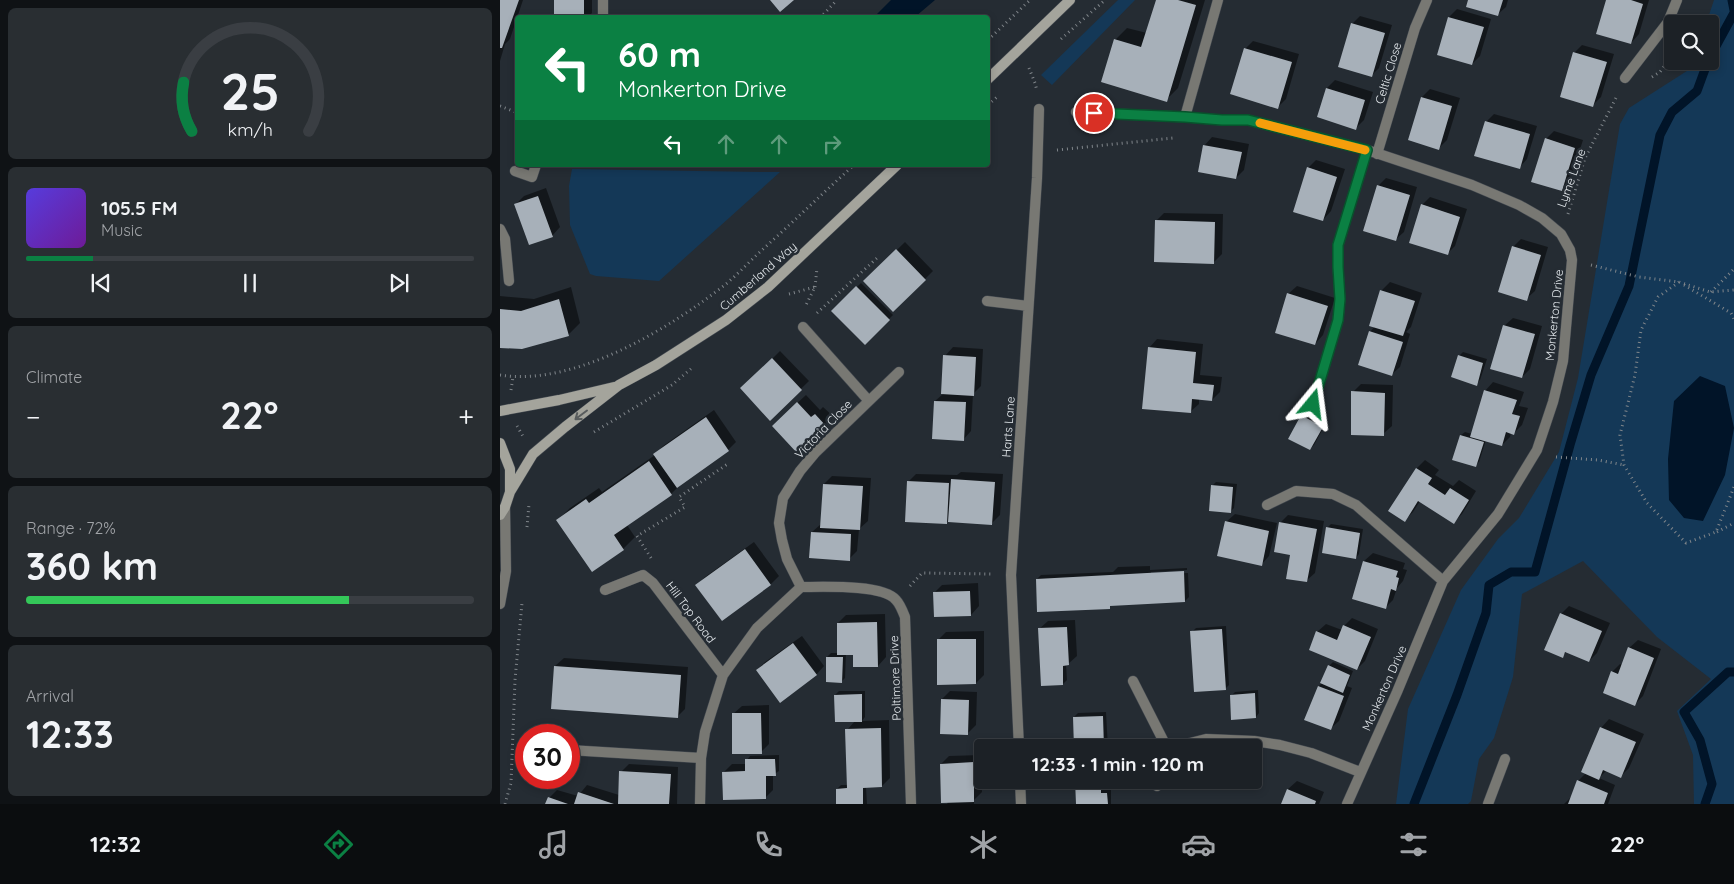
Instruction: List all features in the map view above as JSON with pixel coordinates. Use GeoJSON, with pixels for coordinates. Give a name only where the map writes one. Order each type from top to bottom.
{"type":"FeatureCollection","features":[{"type":"Feature","properties":{"kind":"main road"},"geometry":{"type":"LineString","coordinates":[[990,77],[1070,0]]}},
{"type":"Feature","properties":{"kind":"main road","name":"Cumberland Way"},"geometry":{"type":"LineString","coordinates":[[502,511],[510,492],[533,454],[565,426],[620,385],[656,366],[726,320],[768,287],[895,167]]}},
{"type":"Feature","properties":{"kind":"main road","name":"Cumberland Way"},"geometry":{"type":"LineString","coordinates":[[500,411],[559,400],[620,385]]}},
{"type":"Feature","properties":{"kind":"main road","name":"Cumberland Way"},"geometry":{"type":"LineString","coordinates":[[500,443],[503,446],[510,468],[510,492]]}},
{"type":"Feature","properties":{"kind":"street"},"geometry":{"type":"LineString","coordinates":[[603,0],[603,15]]}},
{"type":"Feature","properties":{"kind":"street"},"geometry":{"type":"LineString","coordinates":[[1185,117],[1218,0]]}},
{"type":"Feature","properties":{"kind":"street","name":"Celtic Close"},"geometry":{"type":"LineString","coordinates":[[1377,154],[1415,28],[1427,0]]}},
{"type":"Feature","properties":{"kind":"street"},"geometry":{"type":"LineString","coordinates":[[1625,78],[1668,22],[1677,0]]}},
{"type":"Feature","properties":{"kind":"street","name":"Harts Lane"},"geometry":{"type":"LineString","coordinates":[[1019,739],[1011,575],[1039,152],[1039,109]]}},
{"type":"Feature","properties":{"kind":"street","name":"Monkerton Drive"},"geometry":{"type":"LineString","coordinates":[[1076,112],[1248,120],[1367,150],[1472,185],[1518,205],[1542,218],[1562,234],[1570,250],[1572,260],[1563,361],[1553,402],[1537,450],[1498,514],[1443,581],[1397,692],[1347,804]]}},
{"type":"Feature","properties":{"kind":"street"},"geometry":{"type":"LineString","coordinates":[[1313,404],[1338,320],[1340,299],[1338,245],[1367,150]]}},
{"type":"Feature","properties":{"kind":"street"},"geometry":{"type":"LineString","coordinates":[[515,171],[532,177],[535,167]]}},
{"type":"Feature","properties":{"kind":"street"},"geometry":{"type":"LineString","coordinates":[[500,229],[505,239],[509,281]]}},
{"type":"Feature","properties":{"kind":"street"},"geometry":{"type":"LineString","coordinates":[[987,300],[1028,306]]}},
{"type":"Feature","properties":{"kind":"street","name":"Victoria Close"},"geometry":{"type":"LineString","coordinates":[[803,327],[868,400]]}},
{"type":"Feature","properties":{"kind":"street","name":"Victoria Close"},"geometry":{"type":"LineString","coordinates":[[801,587],[787,559],[782,540],[779,523],[783,498],[815,452],[899,372]]}},
{"type":"Feature","properties":{"kind":"street"},"geometry":{"type":"LineString","coordinates":[[1267,504],[1296,492],[1333,494],[1356,505],[1443,581]]}},
{"type":"Feature","properties":{"kind":"street"},"geometry":{"type":"LineString","coordinates":[[500,604],[506,571],[502,511]]}},
{"type":"Feature","properties":{"kind":"street"},"geometry":{"type":"LineString","coordinates":[[606,590],[643,575]]}},
{"type":"Feature","properties":{"kind":"street","name":"Hill Top Road"},"geometry":{"type":"LineString","coordinates":[[643,575],[653,583],[723,675]]}},
{"type":"Feature","properties":{"kind":"street"},"geometry":{"type":"LineString","coordinates":[[700,804],[701,758],[707,723],[723,675],[757,628],[801,587],[852,588],[889,594],[897,600]]}},
{"type":"Feature","properties":{"kind":"street","name":"Poltimore Drive"},"geometry":{"type":"LineString","coordinates":[[897,600],[905,617],[911,804]]}},
{"type":"Feature","properties":{"kind":"street"},"geometry":{"type":"LineString","coordinates":[[1133,681],[1163,739]]}},
{"type":"Feature","properties":{"kind":"street"},"geometry":{"type":"LineString","coordinates":[[1262,742],[1311,753],[1360,772]]}},
{"type":"Feature","properties":{"kind":"street"},"geometry":{"type":"LineString","coordinates":[[580,751],[701,758]]}},
{"type":"Feature","properties":{"kind":"street"},"geometry":{"type":"LineString","coordinates":[[1488,804],[1505,759]]}},
{"type":"Feature","properties":{"kind":"street"},"geometry":{"type":"LineString","coordinates":[[1020,789],[1021,804]]}},
{"type":"Feature","properties":{"kind":"path"},"geometry":{"type":"LineString","coordinates":[[823,15],[837,0]]}},
{"type":"Feature","properties":{"kind":"path"},"geometry":{"type":"LineString","coordinates":[[990,38],[1030,0]]}},
{"type":"Feature","properties":{"kind":"path","name":"Lyme Lane"},"geometry":{"type":"LineString","coordinates":[[1562,234],[1586,158],[1614,102]]}},
{"type":"Feature","properties":{"kind":"path"},"geometry":{"type":"LineString","coordinates":[[500,106],[515,112]]}},
{"type":"Feature","properties":{"kind":"path"},"geometry":{"type":"LineString","coordinates":[[1039,152],[1179,137]]}},
{"type":"Feature","properties":{"kind":"path"},"geometry":{"type":"LineString","coordinates":[[500,375],[513,377],[549,373],[586,365],[643,339],[676,319],[726,283],[852,167]]}},
{"type":"Feature","properties":{"kind":"path"},"geometry":{"type":"LineString","coordinates":[[803,327],[877,258]]}},
{"type":"Feature","properties":{"kind":"path"},"geometry":{"type":"LineString","coordinates":[[1710,292],[1734,269]]}},
{"type":"Feature","properties":{"kind":"path"},"geometry":{"type":"LineString","coordinates":[[1620,272],[1639,277],[1679,282],[1710,292],[1734,290]]}},
{"type":"Feature","properties":{"kind":"path"},"geometry":{"type":"LineString","coordinates":[[1679,282],[1731,313],[1734,319]]}},
{"type":"Feature","properties":{"kind":"path"},"geometry":{"type":"LineString","coordinates":[[1679,282],[1658,297],[1641,330],[1635,374],[1620,435],[1624,465],[1647,503],[1686,543],[1734,523]]}},
{"type":"Feature","properties":{"kind":"path"},"geometry":{"type":"LineString","coordinates":[[780,297],[815,287],[804,309],[803,327]]}},
{"type":"Feature","properties":{"kind":"path"},"geometry":{"type":"LineString","coordinates":[[1555,457],[1598,460],[1624,465]]}},
{"type":"Feature","properties":{"kind":"path"},"geometry":{"type":"LineString","coordinates":[[643,575],[653,561],[637,536],[685,507],[679,497],[729,463]]}},
{"type":"Feature","properties":{"kind":"path"},"geometry":{"type":"LineString","coordinates":[[1716,532],[1734,487]]}},
{"type":"Feature","properties":{"kind":"path"},"geometry":{"type":"LineString","coordinates":[[897,600],[922,573],[996,574]]}},
{"type":"Feature","properties":{"kind":"path"},"geometry":{"type":"LineString","coordinates":[[505,804],[511,783],[515,680],[523,598]]}},
{"type":"Feature","properties":{"kind":"shaded area"},"geometry":{"type":"Polygon","coordinates":[[[891,0],[935,0],[917,15],[876,15],[891,0]]]}},
{"type":"Feature","properties":{"kind":"shaded area"},"geometry":{"type":"Polygon","coordinates":[[[1118,0],[1135,0],[1052,85],[1041,75],[1118,0]]]}},
{"type":"Feature","properties":{"kind":"shaded area"},"geometry":{"type":"Polygon","coordinates":[[[1714,0],[1734,0],[1734,804],[1694,804],[1693,755],[1677,711],[1711,679],[1657,637],[1583,561],[1522,594],[1513,677],[1494,738],[1479,759],[1471,801],[1468,804],[1396,804],[1408,709],[1461,590],[1498,539],[1519,518],[1559,452],[1578,378],[1620,124],[1629,108],[1688,70],[1719,70],[1719,15],[1709,15],[1714,0]]]}},
{"type":"Feature","properties":{"kind":"shaded area"},"geometry":{"type":"Polygon","coordinates":[[[572,169],[780,172],[659,281],[590,274],[570,225],[569,186],[572,169]]]}},
{"type":"Feature","properties":{"kind":"shaded area"},"geometry":{"type":"Polygon","coordinates":[[[1700,376],[1725,386],[1734,428],[1725,475],[1703,521],[1684,518],[1669,500],[1668,459],[1674,401],[1700,376]]]}},
{"type":"Feature","properties":{"kind":"building"},"geometry":{"type":"Polygon","coordinates":[[[500,0],[519,0],[502,48],[500,48],[500,0]]]}},
{"type":"Feature","properties":{"kind":"building"},"geometry":{"type":"Polygon","coordinates":[[[554,0],[584,0],[584,15],[554,15],[554,0]]]}},
{"type":"Feature","properties":{"kind":"building"},"geometry":{"type":"Polygon","coordinates":[[[770,0],[794,0],[780,12],[770,0]]]}},
{"type":"Feature","properties":{"kind":"building"},"geometry":{"type":"Polygon","coordinates":[[[1156,0],[1178,0],[1196,5],[1167,102],[1101,82],[1114,39],[1141,47],[1156,0]]]}},
{"type":"Feature","properties":{"kind":"building"},"geometry":{"type":"Polygon","coordinates":[[[1468,0],[1503,0],[1498,16],[1466,7],[1468,0]]]}},
{"type":"Feature","properties":{"kind":"building"},"geometry":{"type":"Polygon","coordinates":[[[1606,0],[1631,0],[1643,4],[1631,44],[1596,34],[1606,0]]]}},
{"type":"Feature","properties":{"kind":"building"},"geometry":{"type":"Polygon","coordinates":[[[1448,17],[1484,27],[1472,65],[1437,55],[1448,17]]]}},
{"type":"Feature","properties":{"kind":"building"},"geometry":{"type":"Polygon","coordinates":[[[1351,23],[1385,33],[1372,77],[1338,67],[1351,23]]]}},
{"type":"Feature","properties":{"kind":"building"},"geometry":{"type":"Polygon","coordinates":[[[1244,48],[1292,62],[1278,109],[1230,94],[1244,48]]]}},
{"type":"Feature","properties":{"kind":"building"},"geometry":{"type":"Polygon","coordinates":[[[1573,52],[1607,62],[1593,107],[1560,97],[1573,52]]]}},
{"type":"Feature","properties":{"kind":"building"},"geometry":{"type":"Polygon","coordinates":[[[1326,88],[1365,100],[1356,130],[1317,117],[1326,88]]]}},
{"type":"Feature","properties":{"kind":"building"},"geometry":{"type":"Polygon","coordinates":[[[1421,97],[1452,106],[1439,150],[1408,140],[1421,97]]]}},
{"type":"Feature","properties":{"kind":"building"},"geometry":{"type":"Polygon","coordinates":[[[1485,121],[1530,134],[1520,169],[1474,156],[1485,121]]]}},
{"type":"Feature","properties":{"kind":"building"},"geometry":{"type":"Polygon","coordinates":[[[1545,138],[1575,148],[1562,191],[1531,182],[1545,138]]]}},
{"type":"Feature","properties":{"kind":"building"},"geometry":{"type":"Polygon","coordinates":[[[1203,145],[1242,152],[1236,179],[1198,172],[1203,145]]]}},
{"type":"Feature","properties":{"kind":"building"},"geometry":{"type":"Polygon","coordinates":[[[1307,167],[1337,177],[1323,221],[1293,212],[1307,167]]]}},
{"type":"Feature","properties":{"kind":"building"},"geometry":{"type":"Polygon","coordinates":[[[1377,185],[1410,195],[1396,241],[1363,231],[1377,185]]]}},
{"type":"Feature","properties":{"kind":"building"},"geometry":{"type":"Polygon","coordinates":[[[538,196],[553,237],[529,245],[514,204],[538,196]]]}},
{"type":"Feature","properties":{"kind":"building"},"geometry":{"type":"Polygon","coordinates":[[[1421,204],[1460,217],[1448,255],[1409,243],[1421,204]]]}},
{"type":"Feature","properties":{"kind":"building"},"geometry":{"type":"Polygon","coordinates":[[[1155,220],[1215,222],[1214,264],[1154,262],[1155,220]]]}},
{"type":"Feature","properties":{"kind":"building"},"geometry":{"type":"Polygon","coordinates":[[[1512,246],[1541,255],[1527,301],[1498,292],[1512,246]]]}},
{"type":"Feature","properties":{"kind":"building"},"geometry":{"type":"Polygon","coordinates":[[[896,249],[926,280],[893,312],[863,281],[896,249]]]}},
{"type":"Feature","properties":{"kind":"building"},"geometry":{"type":"Polygon","coordinates":[[[856,286],[890,320],[865,345],[831,311],[856,286]]]}},
{"type":"Feature","properties":{"kind":"building"},"geometry":{"type":"Polygon","coordinates":[[[1380,290],[1415,301],[1403,336],[1369,326],[1380,290]]]}},
{"type":"Feature","properties":{"kind":"building"},"geometry":{"type":"Polygon","coordinates":[[[1287,293],[1328,306],[1315,345],[1275,333],[1287,293]]]}},
{"type":"Feature","properties":{"kind":"building"},"geometry":{"type":"Polygon","coordinates":[[[559,299],[569,336],[522,349],[500,348],[500,309],[521,311],[559,299]]]}},
{"type":"Feature","properties":{"kind":"building"},"geometry":{"type":"Polygon","coordinates":[[[1503,325],[1535,334],[1522,378],[1490,369],[1503,325]]]}},
{"type":"Feature","properties":{"kind":"building"},"geometry":{"type":"Polygon","coordinates":[[[1369,331],[1403,342],[1392,376],[1358,365],[1369,331]]]}},
{"type":"Feature","properties":{"kind":"building"},"geometry":{"type":"Polygon","coordinates":[[[1148,347],[1196,352],[1193,383],[1214,385],[1212,401],[1192,399],[1191,413],[1142,409],[1148,347]]]}},
{"type":"Feature","properties":{"kind":"building"},"geometry":{"type":"Polygon","coordinates":[[[943,355],[976,357],[974,396],[941,394],[943,355]]]}},
{"type":"Feature","properties":{"kind":"building"},"geometry":{"type":"Polygon","coordinates":[[[1458,355],[1483,363],[1477,386],[1451,377],[1458,355]]]}},
{"type":"Feature","properties":{"kind":"building"},"geometry":{"type":"Polygon","coordinates":[[[772,358],[802,390],[770,421],[740,388],[772,358]]]}},
{"type":"Feature","properties":{"kind":"building"},"geometry":{"type":"Polygon","coordinates":[[[1484,390],[1517,400],[1512,414],[1520,416],[1514,435],[1506,432],[1502,446],[1470,437],[1484,390]]]}},
{"type":"Feature","properties":{"kind":"building"},"geometry":{"type":"Polygon","coordinates":[[[1351,391],[1385,393],[1384,436],[1351,435],[1351,391]]]}},
{"type":"Feature","properties":{"kind":"building"},"geometry":{"type":"Polygon","coordinates":[[[934,401],[966,402],[964,441],[932,439],[934,401]]]}},
{"type":"Feature","properties":{"kind":"building"},"geometry":{"type":"Polygon","coordinates":[[[797,402],[811,417],[815,414],[826,426],[798,454],[772,426],[797,402]]]}},
{"type":"Feature","properties":{"kind":"building"},"geometry":{"type":"Polygon","coordinates":[[[1301,415],[1323,427],[1310,450],[1288,439],[1301,415]]]}},
{"type":"Feature","properties":{"kind":"building"},"geometry":{"type":"Polygon","coordinates":[[[706,417],[729,451],[677,488],[653,454],[706,417]]]}},
{"type":"Feature","properties":{"kind":"building"},"geometry":{"type":"Polygon","coordinates":[[[1460,435],[1484,442],[1476,467],[1452,460],[1460,435]]]}},
{"type":"Feature","properties":{"kind":"building"},"geometry":{"type":"Polygon","coordinates":[[[649,461],[672,495],[614,535],[624,550],[592,572],[556,520],[586,499],[589,503],[649,461]]]}},
{"type":"Feature","properties":{"kind":"building"},"geometry":{"type":"Polygon","coordinates":[[[1416,468],[1432,478],[1428,484],[1445,495],[1450,488],[1469,500],[1454,524],[1418,501],[1405,522],[1388,511],[1416,468]]]}},
{"type":"Feature","properties":{"kind":"building"},"geometry":{"type":"Polygon","coordinates":[[[951,479],[995,482],[992,525],[948,522],[951,479]]]}},
{"type":"Feature","properties":{"kind":"building"},"geometry":{"type":"Polygon","coordinates":[[[907,481],[949,483],[947,524],[905,522],[907,481]]]}},
{"type":"Feature","properties":{"kind":"building"},"geometry":{"type":"Polygon","coordinates":[[[823,484],[863,486],[860,530],[820,528],[823,484]]]}},
{"type":"Feature","properties":{"kind":"building"},"geometry":{"type":"Polygon","coordinates":[[[1211,485],[1233,487],[1231,513],[1209,511],[1211,485]]]}},
{"type":"Feature","properties":{"kind":"building"},"geometry":{"type":"Polygon","coordinates":[[[1225,521],[1269,531],[1262,566],[1217,556],[1225,521]]]}},
{"type":"Feature","properties":{"kind":"building"},"geometry":{"type":"Polygon","coordinates":[[[1279,522],[1317,529],[1307,582],[1286,579],[1290,555],[1274,552],[1279,522]]]}},
{"type":"Feature","properties":{"kind":"building"},"geometry":{"type":"Polygon","coordinates":[[[1326,527],[1360,533],[1356,559],[1322,553],[1326,527]]]}},
{"type":"Feature","properties":{"kind":"building"},"geometry":{"type":"Polygon","coordinates":[[[811,532],[851,534],[850,561],[809,558],[811,532]]]}},
{"type":"Feature","properties":{"kind":"building"},"geometry":{"type":"Polygon","coordinates":[[[745,549],[771,585],[722,621],[695,585],[745,549]]]}},
{"type":"Feature","properties":{"kind":"building"},"geometry":{"type":"Polygon","coordinates":[[[1363,561],[1398,571],[1396,577],[1399,578],[1396,591],[1391,589],[1386,609],[1352,599],[1363,561]]]}},
{"type":"Feature","properties":{"kind":"building"},"geometry":{"type":"Polygon","coordinates":[[[1184,571],[1185,602],[1110,606],[1110,609],[1037,612],[1036,579],[1184,571]]]}},
{"type":"Feature","properties":{"kind":"building"},"geometry":{"type":"Polygon","coordinates":[[[970,591],[971,616],[934,617],[933,592],[970,591]]]}},
{"type":"Feature","properties":{"kind":"building"},"geometry":{"type":"Polygon","coordinates":[[[1560,613],[1602,631],[1589,662],[1565,652],[1563,658],[1544,650],[1560,613]]]}},
{"type":"Feature","properties":{"kind":"building"},"geometry":{"type":"Polygon","coordinates":[[[877,622],[878,667],[853,667],[853,655],[837,655],[837,623],[877,622]]]}},
{"type":"Feature","properties":{"kind":"building"},"geometry":{"type":"Polygon","coordinates":[[[1343,625],[1371,637],[1357,670],[1309,650],[1316,631],[1337,640],[1343,625]]]}},
{"type":"Feature","properties":{"kind":"building"},"geometry":{"type":"Polygon","coordinates":[[[1067,627],[1069,665],[1063,666],[1063,685],[1041,686],[1038,628],[1067,627]]]}},
{"type":"Feature","properties":{"kind":"building"},"geometry":{"type":"Polygon","coordinates":[[[1222,629],[1226,690],[1194,692],[1190,631],[1222,629]]]}},
{"type":"Feature","properties":{"kind":"building"},"geometry":{"type":"Polygon","coordinates":[[[937,639],[976,639],[976,684],[937,685],[937,639]]]}},
{"type":"Feature","properties":{"kind":"building"},"geometry":{"type":"Polygon","coordinates":[[[793,643],[817,675],[780,703],[756,670],[793,643]]]}},
{"type":"Feature","properties":{"kind":"building"},"geometry":{"type":"Polygon","coordinates":[[[1628,647],[1654,658],[1635,706],[1603,693],[1611,671],[1618,674],[1628,647]]]}},
{"type":"Feature","properties":{"kind":"building"},"geometry":{"type":"Polygon","coordinates":[[[826,657],[843,657],[842,683],[826,682],[826,657]]]}},
{"type":"Feature","properties":{"kind":"building"},"geometry":{"type":"Polygon","coordinates":[[[1328,665],[1350,675],[1343,693],[1320,683],[1328,665]]]}},
{"type":"Feature","properties":{"kind":"building"},"geometry":{"type":"Polygon","coordinates":[[[554,666],[681,675],[678,718],[551,709],[554,666]]]}},
{"type":"Feature","properties":{"kind":"building"},"geometry":{"type":"Polygon","coordinates":[[[1318,686],[1344,696],[1331,730],[1304,720],[1318,686]]]}},
{"type":"Feature","properties":{"kind":"building"},"geometry":{"type":"Polygon","coordinates":[[[1255,693],[1256,718],[1231,720],[1230,695],[1255,693]]]}},
{"type":"Feature","properties":{"kind":"building"},"geometry":{"type":"Polygon","coordinates":[[[862,694],[862,722],[835,722],[834,695],[862,694]]]}},
{"type":"Feature","properties":{"kind":"building"},"geometry":{"type":"Polygon","coordinates":[[[941,699],[969,700],[968,735],[940,734],[941,699]]]}},
{"type":"Feature","properties":{"kind":"building"},"geometry":{"type":"Polygon","coordinates":[[[732,713],[761,713],[762,754],[732,754],[732,713]]]}},
{"type":"Feature","properties":{"kind":"building"},"geometry":{"type":"Polygon","coordinates":[[[1103,716],[1104,739],[1074,739],[1073,717],[1103,716]]]}},
{"type":"Feature","properties":{"kind":"building"},"geometry":{"type":"Polygon","coordinates":[[[1600,727],[1636,742],[1621,778],[1603,770],[1599,780],[1581,772],[1600,727]]]}},
{"type":"Feature","properties":{"kind":"building"},"geometry":{"type":"Polygon","coordinates":[[[881,728],[882,787],[863,788],[863,804],[836,804],[836,789],[847,788],[845,729],[881,728]]]}},
{"type":"Feature","properties":{"kind":"building"},"geometry":{"type":"Polygon","coordinates":[[[745,759],[775,759],[776,776],[766,776],[766,799],[723,800],[722,772],[745,771],[745,759]]]}},
{"type":"Feature","properties":{"kind":"building"},"geometry":{"type":"Polygon","coordinates":[[[974,762],[974,802],[941,803],[940,764],[974,762]]]}},
{"type":"Feature","properties":{"kind":"building"},"geometry":{"type":"Polygon","coordinates":[[[619,771],[671,774],[669,804],[618,804],[619,771]]]}},
{"type":"Feature","properties":{"kind":"building"},"geometry":{"type":"Polygon","coordinates":[[[1577,780],[1608,793],[1604,804],[1568,804],[1577,780]]]}},
{"type":"Feature","properties":{"kind":"building"},"geometry":{"type":"Polygon","coordinates":[[[1075,789],[1101,789],[1101,793],[1107,793],[1108,804],[1076,804],[1075,789]]]}},
{"type":"Feature","properties":{"kind":"building"},"geometry":{"type":"Polygon","coordinates":[[[1287,789],[1316,801],[1315,804],[1281,804],[1287,789]]]}},
{"type":"Feature","properties":{"kind":"building"},"geometry":{"type":"Polygon","coordinates":[[[578,792],[614,804],[574,804],[578,792]]]}},
{"type":"Feature","properties":{"kind":"building"},"geometry":{"type":"Polygon","coordinates":[[[548,797],[568,804],[545,804],[548,797]]]}},
{"type":"Feature","properties":{"kind":"waterway"},"geometry":{"type":"LineString","coordinates":[[1732,0],[1734,10]]}},
{"type":"Feature","properties":{"kind":"waterway"},"geometry":{"type":"LineString","coordinates":[[1719,40],[1734,13]]}},
{"type":"Feature","properties":{"kind":"waterway"},"geometry":{"type":"LineString","coordinates":[[1414,804],[1457,695],[1486,613],[1489,585],[1511,572],[1535,572],[1591,375],[1629,286],[1660,135],[1672,112],[1697,91],[1705,70]]}},
{"type":"Feature","properties":{"kind":"waterway"},"geometry":{"type":"LineString","coordinates":[[1705,804],[1712,784],[1700,740],[1684,712],[1728,672],[1734,672]]}},
{"type":"Feature","properties":{"kind":"slow traffic"},"geometry":{"type":"LineString","coordinates":[[1260,123],[1365,150]]}},
{"type":"Feature","properties":{"kind":"route"},"geometry":{"type":"LineString","coordinates":[[1094,113],[1248,120],[1367,150],[1338,245],[1340,299],[1338,320],[1313,404]]}}]}
